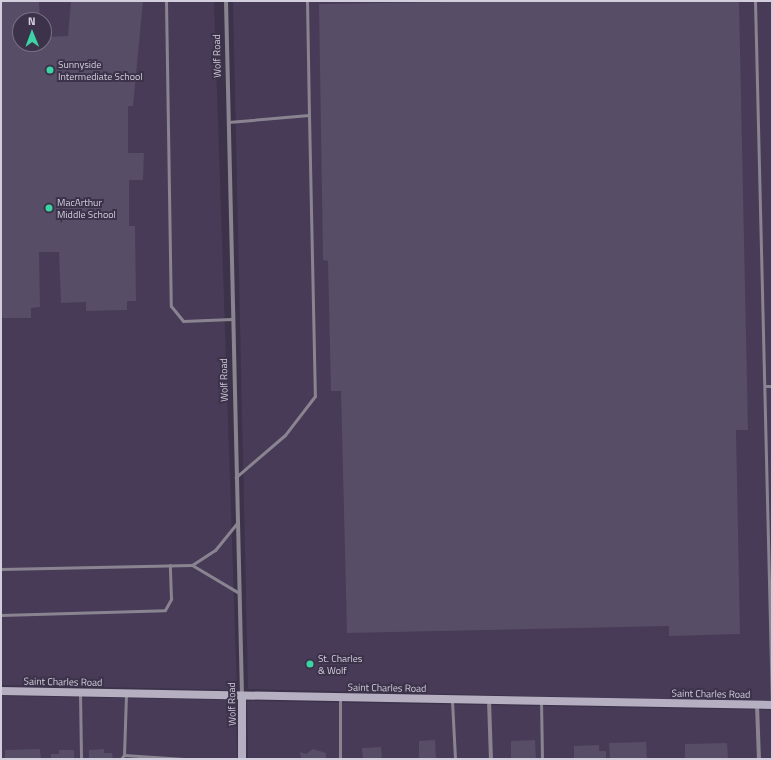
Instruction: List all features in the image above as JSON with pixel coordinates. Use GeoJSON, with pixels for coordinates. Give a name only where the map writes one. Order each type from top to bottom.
{"type":"FeatureCollection","features":[{"type":"Feature","properties":{"kind":"main road","name":"Saint Charles Road"},"geometry":{"type":"LineString","coordinates":[[1,691],[772,705]]}},
{"type":"Feature","properties":{"kind":"main road","name":"Wolf Road"},"geometry":{"type":"LineString","coordinates":[[242,696],[242,759]]}},
{"type":"Feature","properties":{"kind":"street","name":"Wolf Road"},"geometry":{"type":"LineString","coordinates":[[226,1],[232,319],[242,696]]}},
{"type":"Feature","properties":{"kind":"street"},"geometry":{"type":"LineString","coordinates":[[489,700],[491,759]]}},
{"type":"Feature","properties":{"kind":"street"},"geometry":{"type":"LineString","coordinates":[[757,705],[759,759]]}},
{"type":"Feature","properties":{"kind":"lane"},"geometry":{"type":"LineString","coordinates":[[166,1],[171,306],[183,321],[232,319]]}},
{"type":"Feature","properties":{"kind":"lane"},"geometry":{"type":"LineString","coordinates":[[236,477],[285,435],[315,396],[307,1]]}},
{"type":"Feature","properties":{"kind":"lane"},"geometry":{"type":"LineString","coordinates":[[755,1],[771,593],[772,705]]}},
{"type":"Feature","properties":{"kind":"lane"},"geometry":{"type":"LineString","coordinates":[[228,122],[309,115]]}},
{"type":"Feature","properties":{"kind":"lane"},"geometry":{"type":"LineString","coordinates":[[765,386],[772,386]]}},
{"type":"Feature","properties":{"kind":"lane"},"geometry":{"type":"LineString","coordinates":[[1,569],[192,565],[215,550],[238,523]]}},
{"type":"Feature","properties":{"kind":"lane"},"geometry":{"type":"LineString","coordinates":[[192,565],[239,593]]}},
{"type":"Feature","properties":{"kind":"lane"},"geometry":{"type":"LineString","coordinates":[[1,615],[165,610],[171,599],[170,566]]}},
{"type":"Feature","properties":{"kind":"lane"},"geometry":{"type":"LineString","coordinates":[[80,693],[81,759]]}},
{"type":"Feature","properties":{"kind":"lane"},"geometry":{"type":"LineString","coordinates":[[121,759],[124,755],[126,694]]}},
{"type":"Feature","properties":{"kind":"lane"},"geometry":{"type":"LineString","coordinates":[[340,698],[340,759]]}},
{"type":"Feature","properties":{"kind":"lane"},"geometry":{"type":"LineString","coordinates":[[452,699],[455,759]]}},
{"type":"Feature","properties":{"kind":"lane"},"geometry":{"type":"LineString","coordinates":[[541,701],[542,759]]}},
{"type":"Feature","properties":{"kind":"lane"},"geometry":{"type":"LineString","coordinates":[[124,755],[184,759]]}},
{"type":"Feature","properties":{"kind":"shaded area"},"geometry":{"type":"Polygon","coordinates":[[[1,1],[214,1],[237,690],[1,685],[1,1]]]}},
{"type":"Feature","properties":{"kind":"shaded area"},"geometry":{"type":"Polygon","coordinates":[[[233,1],[772,1],[772,702],[248,689],[233,1]]]}},
{"type":"Feature","properties":{"kind":"shaded area"},"geometry":{"type":"Polygon","coordinates":[[[1,696],[236,700],[237,759],[1,759],[1,696]]]}},
{"type":"Feature","properties":{"kind":"shaded area"},"geometry":{"type":"Polygon","coordinates":[[[247,701],[772,710],[772,759],[248,759],[247,701]]]}},
{"type":"Feature","properties":{"kind":"building"},"geometry":{"type":"Polygon","coordinates":[[[1,1],[39,1],[40,12],[12,12],[12,52],[52,52],[52,37],[68,36],[71,1],[143,1],[133,106],[128,106],[128,153],[144,153],[143,180],[129,180],[129,226],[135,226],[136,301],[127,301],[127,310],[86,311],[86,302],[61,303],[59,252],[39,252],[40,307],[31,308],[31,318],[1,318],[1,1]]]}},
{"type":"Feature","properties":{"kind":"building"},"geometry":{"type":"Polygon","coordinates":[[[511,1],[739,1],[748,430],[736,430],[740,634],[669,636],[669,626],[347,633],[341,391],[331,391],[328,261],[323,260],[319,4],[511,1]]]}},
{"type":"Feature","properties":{"kind":"building"},"geometry":{"type":"Polygon","coordinates":[[[435,740],[436,759],[419,759],[419,741],[435,740]]]}},
{"type":"Feature","properties":{"kind":"building"},"geometry":{"type":"Polygon","coordinates":[[[535,740],[536,759],[511,759],[511,741],[535,740]]]}},
{"type":"Feature","properties":{"kind":"building"},"geometry":{"type":"Polygon","coordinates":[[[646,742],[647,759],[610,759],[609,743],[646,742]]]}},
{"type":"Feature","properties":{"kind":"building"},"geometry":{"type":"Polygon","coordinates":[[[727,743],[728,759],[685,759],[685,744],[727,743]]]}},
{"type":"Feature","properties":{"kind":"building"},"geometry":{"type":"Polygon","coordinates":[[[599,745],[599,751],[606,751],[606,759],[574,759],[574,746],[599,745]]]}},
{"type":"Feature","properties":{"kind":"building"},"geometry":{"type":"Polygon","coordinates":[[[381,747],[382,759],[363,759],[362,748],[381,747]]]}},
{"type":"Feature","properties":{"kind":"building"},"geometry":{"type":"Polygon","coordinates":[[[40,749],[41,759],[5,759],[5,750],[40,749]]]}},
{"type":"Feature","properties":{"kind":"building"},"geometry":{"type":"Polygon","coordinates":[[[104,749],[104,753],[112,753],[113,759],[89,759],[89,750],[104,749]]]}},
{"type":"Feature","properties":{"kind":"building"},"geometry":{"type":"Polygon","coordinates":[[[313,749],[326,753],[326,759],[301,759],[300,752],[306,754],[313,749]]]}},
{"type":"Feature","properties":{"kind":"building"},"geometry":{"type":"Polygon","coordinates":[[[59,750],[74,750],[74,759],[51,759],[51,754],[59,754],[59,750]]]}},
{"type":"Feature","properties":{"kind":"place","name":"Sunnyside Intermediate School"},"geometry":{"type":"Point","coordinates":[50,70]}},
{"type":"Feature","properties":{"kind":"place","name":"MacArthur Middle School"},"geometry":{"type":"Point","coordinates":[49,208]}},
{"type":"Feature","properties":{"kind":"place","name":"St. Charles & Wolf"},"geometry":{"type":"Point","coordinates":[310,664]}}]}
